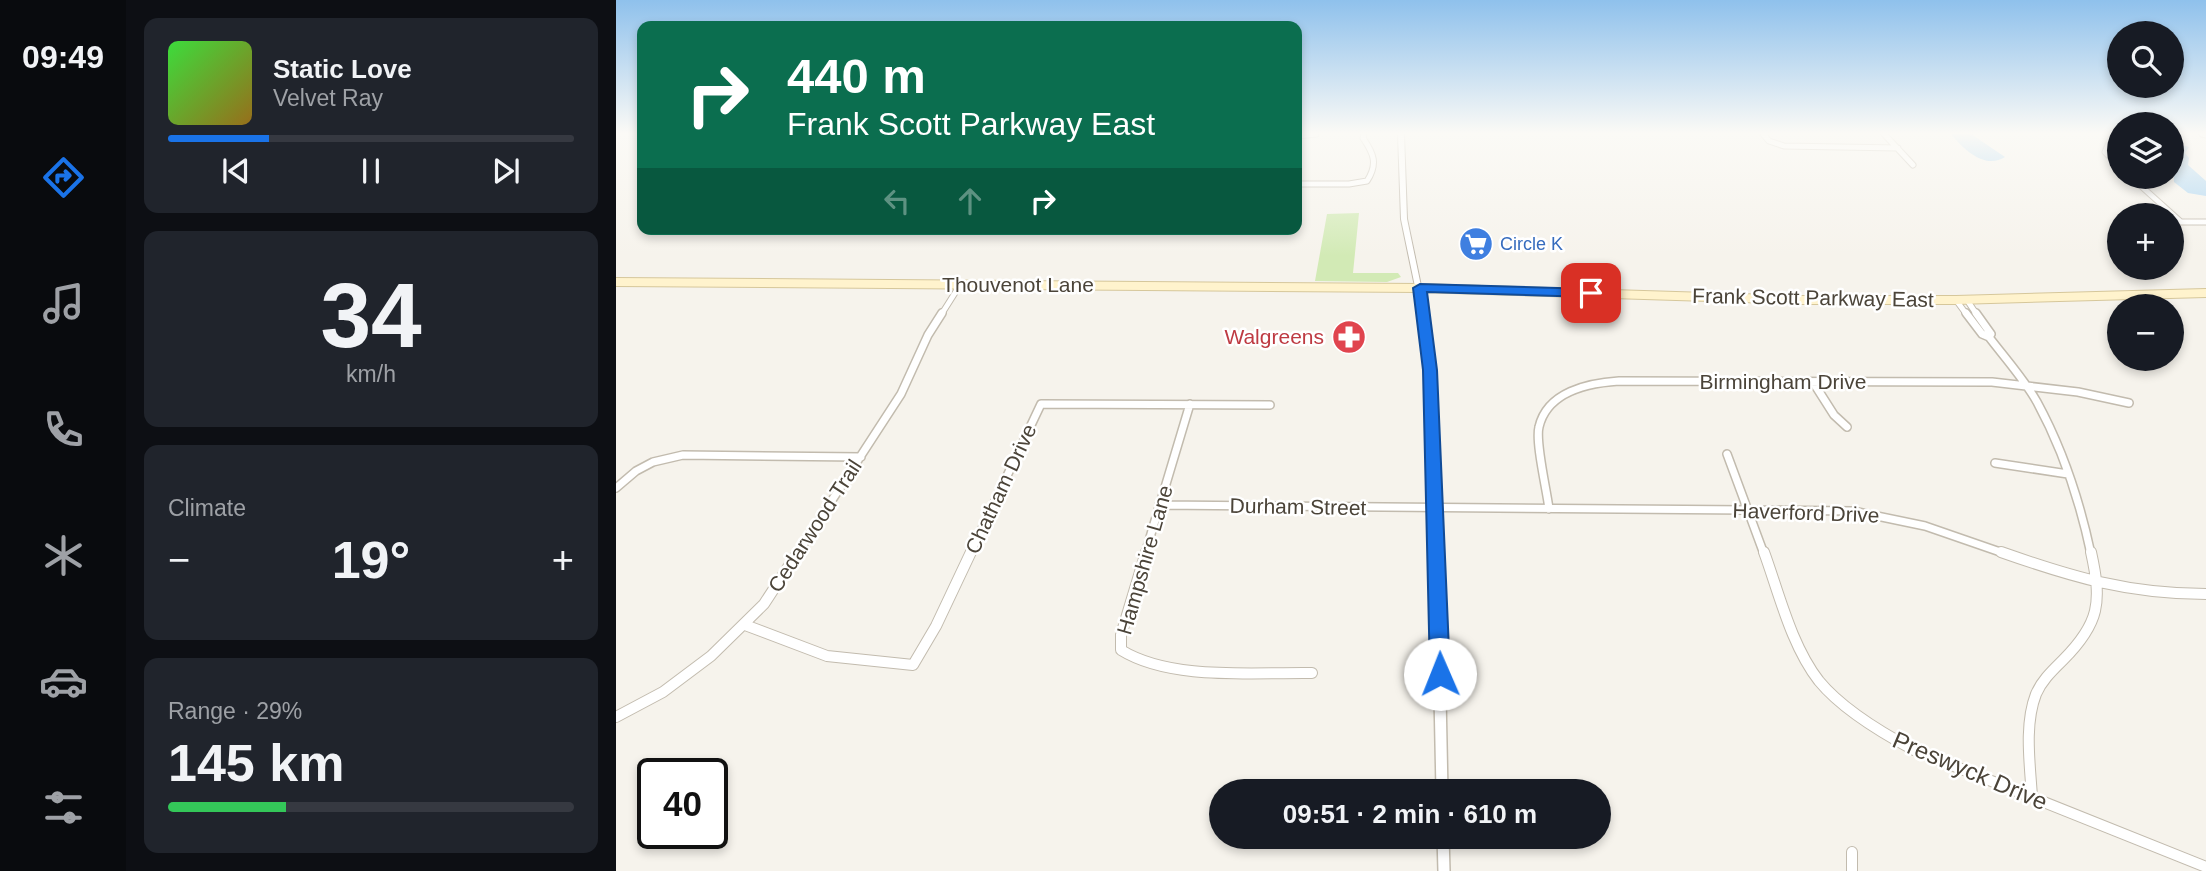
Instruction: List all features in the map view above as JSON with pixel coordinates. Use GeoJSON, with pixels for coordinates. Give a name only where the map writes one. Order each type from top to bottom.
{"type":"FeatureCollection","features":[{"type":"Feature","properties":{"kind":"main road","name":"Thouvenot Lane"},"geometry":{"type":"LineString","coordinates":[[616,282],[1420,288]]}},
{"type":"Feature","properties":{"kind":"main road","name":"Frank Scott Parkway East"},"geometry":{"type":"LineString","coordinates":[[1420,288],[1800,300],[1962,300],[2206,293]]}},
{"type":"Feature","properties":{"kind":"street"},"geometry":{"type":"LineString","coordinates":[[1302,184],[1349,184],[1367,180],[1371,175]]}},
{"type":"Feature","properties":{"kind":"street"},"geometry":{"type":"LineString","coordinates":[[1401,175],[1404,219],[1420,288],[1429,350],[1436,507],[1442,779]]}},
{"type":"Feature","properties":{"kind":"street"},"geometry":{"type":"LineString","coordinates":[[2143,189],[2181,222],[2206,222]]}},
{"type":"Feature","properties":{"kind":"street","name":"Cedarwood Trail"},"geometry":{"type":"LineString","coordinates":[[616,717],[663,692],[711,656],[745,625],[772,593],[901,394],[928,335],[960,285]]}},
{"type":"Feature","properties":{"kind":"street"},"geometry":{"type":"LineString","coordinates":[[1962,300],[1982,334],[1989,337],[2036,401],[2068,474],[2096,583],[2097,609],[2094,620],[2081,641],[2040,687],[2034,703],[2031,738],[2032,797]]}},
{"type":"Feature","properties":{"kind":"street","name":"Birmingham Drive"},"geometry":{"type":"LineString","coordinates":[[1549,509],[1538,429],[1541,417],[1549,406],[1567,392],[1604,382],[2023,385],[2078,392],[2129,403]]}},
{"type":"Feature","properties":{"kind":"street"},"geometry":{"type":"LineString","coordinates":[[1812,382],[1834,415],[1847,426]]}},
{"type":"Feature","properties":{"kind":"street","name":"Chatham Drive"},"geometry":{"type":"LineString","coordinates":[[745,625],[827,656],[913,665],[942,614],[1041,404],[1270,405]]}},
{"type":"Feature","properties":{"kind":"street","name":"Hampshire Lane"},"geometry":{"type":"LineString","coordinates":[[1190,404],[1121,635],[1121,650],[1130,659],[1182,668],[1312,673]]}},
{"type":"Feature","properties":{"kind":"street","name":"Preswyck Drive"},"geometry":{"type":"LineString","coordinates":[[1727,454],[1798,646],[1819,681],[1870,726],[1914,750],[2206,867]]}},
{"type":"Feature","properties":{"kind":"street"},"geometry":{"type":"LineString","coordinates":[[616,488],[636,471],[653,462],[683,455],[861,457]]}},
{"type":"Feature","properties":{"kind":"street"},"geometry":{"type":"LineString","coordinates":[[1994,463],[2068,474]]}},
{"type":"Feature","properties":{"kind":"street","name":"Durham Street"},"geometry":{"type":"LineString","coordinates":[[1159,505],[1436,507]]}},
{"type":"Feature","properties":{"kind":"street","name":"Haverford Drive"},"geometry":{"type":"LineString","coordinates":[[1436,507],[1853,511],[1892,517],[2096,583],[2138,592],[2206,594]]}},
{"type":"Feature","properties":{"kind":"street"},"geometry":{"type":"LineString","coordinates":[[1443,849],[1444,871]]}},
{"type":"Feature","properties":{"kind":"street"},"geometry":{"type":"LineString","coordinates":[[1852,852],[1852,871]]}},
{"type":"Feature","properties":{"kind":"green space"},"geometry":{"type":"Polygon","coordinates":[[[1359,213],[1353,273],[1398,273],[1401,277],[1387,282],[1315,281],[1327,214],[1359,213]]]}},
{"type":"Feature","properties":{"kind":"water"},"geometry":{"type":"Polygon","coordinates":[[[2184,175],[2199,175],[2206,181],[2206,196],[2188,193],[2183,189],[2184,175]]]}},
{"type":"Feature","properties":{"kind":"place","name":"Circle K"},"geometry":{"type":"Point","coordinates":[1476,244]}},
{"type":"Feature","properties":{"kind":"place","name":"Walgreens"},"geometry":{"type":"Point","coordinates":[1349,337]}},
{"type":"Feature","properties":{"kind":"route"},"geometry":{"type":"LineString","coordinates":[[1440,674],[1429,350],[1420,288],[1591,293]]}}]}
